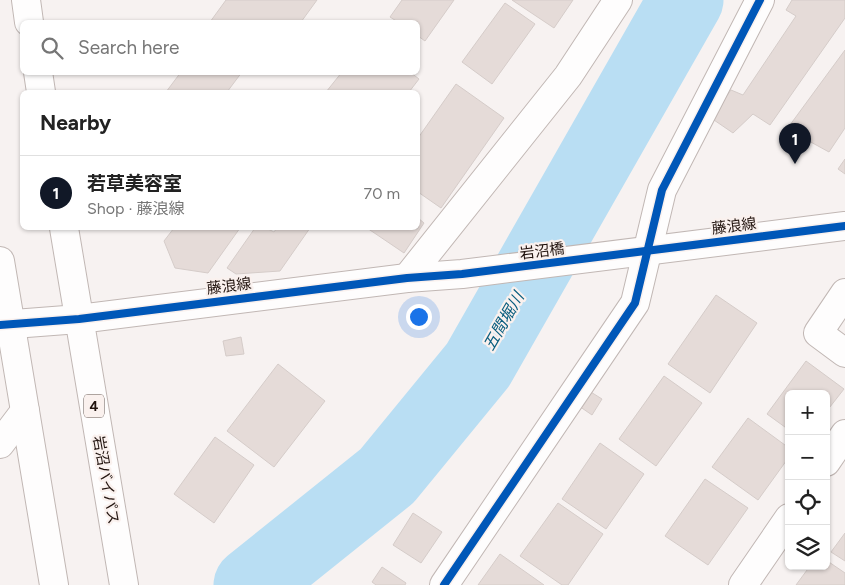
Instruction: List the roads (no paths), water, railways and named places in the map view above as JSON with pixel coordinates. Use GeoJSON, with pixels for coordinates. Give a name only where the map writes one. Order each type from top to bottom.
{"type":"FeatureCollection","features":[{"type":"Feature","properties":{"kind":"main road"},"geometry":{"type":"LineString","coordinates":[[26,0],[29,20]]}},
{"type":"Feature","properties":{"kind":"main road"},"geometry":{"type":"LineString","coordinates":[[407,278],[568,76],[618,0]]}},
{"type":"Feature","properties":{"kind":"main road"},"geometry":{"type":"LineString","coordinates":[[444,585],[635,303],[637,253],[662,190],[760,0]]}},
{"type":"Feature","properties":{"kind":"main road"},"geometry":{"type":"LineString","coordinates":[[38,75],[41,90]]}},
{"type":"Feature","properties":{"kind":"main road","name":"藤浪線"},"geometry":{"type":"LineString","coordinates":[[637,253],[845,226]]}},
{"type":"Feature","properties":{"kind":"main road","name":"岩沼バイパス"},"geometry":{"type":"LineString","coordinates":[[64,230],[124,585]]}},
{"type":"Feature","properties":{"kind":"main road","name":"岩沼橋"},"geometry":{"type":"LineString","coordinates":[[462,274],[637,253]]}},
{"type":"Feature","properties":{"kind":"main road"},"geometry":{"type":"LineString","coordinates":[[0,261],[6,325],[25,411],[54,585]]}},
{"type":"Feature","properties":{"kind":"main road","name":"藤浪線"},"geometry":{"type":"LineString","coordinates":[[6,325],[79,319],[407,278],[462,274]]}},
{"type":"Feature","properties":{"kind":"main road"},"geometry":{"type":"LineString","coordinates":[[845,293],[818,333],[845,352]]}},
{"type":"Feature","properties":{"kind":"main road"},"geometry":{"type":"LineString","coordinates":[[0,444],[25,411]]}},
{"type":"Feature","properties":{"kind":"main road"},"geometry":{"type":"LineString","coordinates":[[830,456],[845,434]]}},
{"type":"Feature","properties":{"kind":"main road"},"geometry":{"type":"LineString","coordinates":[[743,585],[785,524]]}},
{"type":"Feature","properties":{"kind":"waterway","name":"五間堀川"},"geometry":{"type":"LineString","coordinates":[[251,585],[387,476],[478,365],[686,0]]}},
{"type":"Feature","properties":{"kind":"place","name":"若草美容室"},"geometry":{"type":"Point","coordinates":[795,164]}}]}
